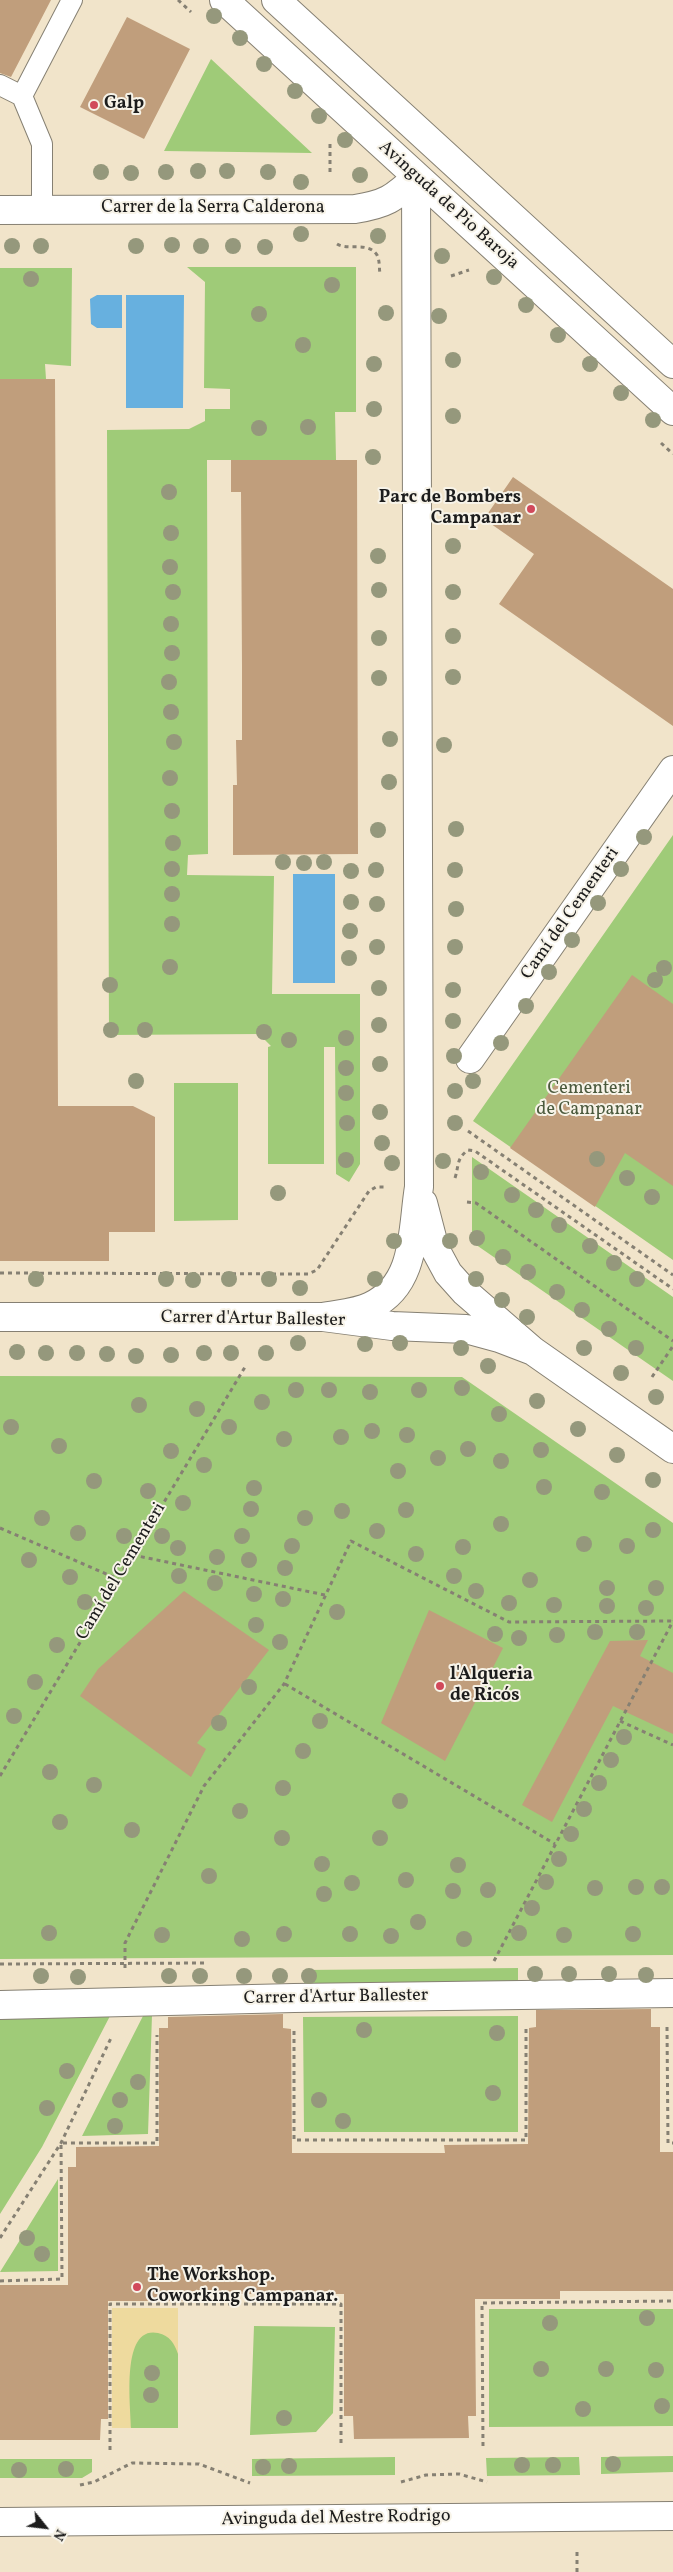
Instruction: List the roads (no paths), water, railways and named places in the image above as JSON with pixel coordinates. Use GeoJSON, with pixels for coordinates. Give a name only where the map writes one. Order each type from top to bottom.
{"type":"FeatureCollection","features":[{"type":"Feature","properties":{"kind":"street","name":"Avinguda de Pio Baroja"},"geometry":{"type":"LineString","coordinates":[[224,0],[416,178],[673,411]]}},
{"type":"Feature","properties":{"kind":"street","name":"Avinguda de Pio Baroja"},"geometry":{"type":"LineString","coordinates":[[276,0],[673,364]]}},
{"type":"Feature","properties":{"kind":"street","name":"Carrer de la Serra Calderona"},"geometry":{"type":"LineString","coordinates":[[0,210],[355,209],[380,205],[398,194],[416,178]]}},
{"type":"Feature","properties":{"kind":"street"},"geometry":{"type":"LineString","coordinates":[[323,1317],[370,1306],[388,1295],[403,1276],[411,1253],[419,1187],[416,178]]}},
{"type":"Feature","properties":{"kind":"street","name":"Camí del Cementeri"},"geometry":{"type":"LineString","coordinates":[[470,1058],[673,770]]}},
{"type":"Feature","properties":{"kind":"street","name":"Carrer d'Artur Ballester"},"geometry":{"type":"LineString","coordinates":[[419,1187],[432,1240],[448,1273],[471,1298],[533,1351],[673,1449]]}},
{"type":"Feature","properties":{"kind":"street","name":"Carrer d'Artur Ballester"},"geometry":{"type":"LineString","coordinates":[[0,1317],[323,1317],[392,1326],[466,1329],[533,1351]]}},
{"type":"Feature","properties":{"kind":"street","name":"Carrer d'Artur Ballester"},"geometry":{"type":"LineString","coordinates":[[0,2005],[294,1998],[670,1993]]}},
{"type":"Feature","properties":{"kind":"street","name":"Avinguda del Mestre Rodrigo"},"geometry":{"type":"LineString","coordinates":[[0,2522],[673,2516]]}},
{"type":"Feature","properties":{"kind":"lane"},"geometry":{"type":"LineString","coordinates":[[22,96],[74,3]]}},
{"type":"Feature","properties":{"kind":"lane"},"geometry":{"type":"LineString","coordinates":[[0,85],[22,96],[42,144],[42,210]]}},
{"type":"Feature","properties":{"kind":"water"},"geometry":{"type":"Polygon","coordinates":[[[97,295],[122,295],[122,328],[97,328],[91,324],[90,299],[97,295]]]}},
{"type":"Feature","properties":{"kind":"water"},"geometry":{"type":"Polygon","coordinates":[[[126,295],[184,295],[183,408],[126,408],[126,295]]]}},
{"type":"Feature","properties":{"kind":"water"},"geometry":{"type":"Polygon","coordinates":[[[293,874],[335,874],[335,983],[293,983],[293,874]]]}},
{"type":"Feature","properties":{"kind":"place","name":"Galp"},"geometry":{"type":"Point","coordinates":[94,105]}},
{"type":"Feature","properties":{"kind":"place","name":"Parc de Bombers Campanar"},"geometry":{"type":"Point","coordinates":[531,509]}},
{"type":"Feature","properties":{"kind":"place","name":"l'Alqueria de Ricós"},"geometry":{"type":"Point","coordinates":[440,1686]}},
{"type":"Feature","properties":{"kind":"place","name":"The Workshop. Coworking Campanar."},"geometry":{"type":"Point","coordinates":[137,2287]}},
{"type":"Feature","properties":{"kind":"park label","name":"Cementeri de Campanar"},"geometry":{"type":"Point","coordinates":[589,1100]}}]}
